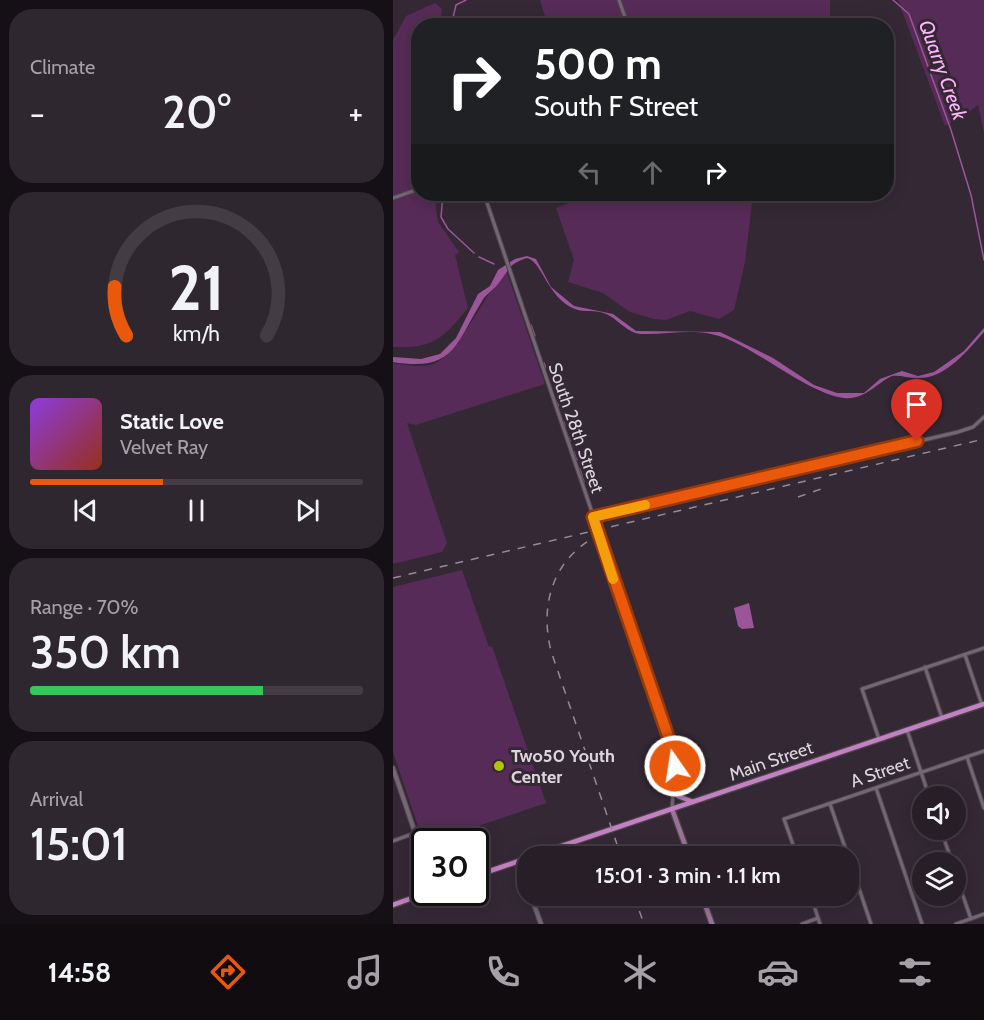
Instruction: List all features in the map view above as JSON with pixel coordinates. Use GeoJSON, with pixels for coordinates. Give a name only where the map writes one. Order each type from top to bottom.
{"type":"FeatureCollection","features":[{"type":"Feature","properties":{"kind":"main road","name":"Main Street"},"geometry":{"type":"LineString","coordinates":[[563,846],[983,705]]}},
{"type":"Feature","properties":{"kind":"main road"},"geometry":{"type":"LineString","coordinates":[[674,789],[681,798],[693,802]]}},
{"type":"Feature","properties":{"kind":"main road"},"geometry":{"type":"LineString","coordinates":[[672,809],[685,846]]}},
{"type":"Feature","properties":{"kind":"main road"},"geometry":{"type":"LineString","coordinates":[[489,871],[517,862]]}},
{"type":"Feature","properties":{"kind":"main road"},"geometry":{"type":"LineString","coordinates":[[393,905],[411,898]]}},
{"type":"Feature","properties":{"kind":"main road"},"geometry":{"type":"LineString","coordinates":[[706,906],[712,924]]}},
{"type":"Feature","properties":{"kind":"street"},"geometry":{"type":"LineString","coordinates":[[619,0],[625,18]]}},
{"type":"Feature","properties":{"kind":"street"},"geometry":{"type":"LineString","coordinates":[[393,198],[411,192]]}},
{"type":"Feature","properties":{"kind":"street","name":"South 28th Street"},"geometry":{"type":"LineString","coordinates":[[486,201],[673,751],[672,809]]}},
{"type":"Feature","properties":{"kind":"street"},"geometry":{"type":"LineString","coordinates":[[593,517],[958,432],[973,427],[984,417]]}},
{"type":"Feature","properties":{"kind":"street"},"geometry":{"type":"LineString","coordinates":[[879,740],[862,689],[984,648]]}},
{"type":"Feature","properties":{"kind":"street"},"geometry":{"type":"LineString","coordinates":[[965,655],[983,705]]}},
{"type":"Feature","properties":{"kind":"street"},"geometry":{"type":"LineString","coordinates":[[925,667],[942,718]]}},
{"type":"Feature","properties":{"kind":"street"},"geometry":{"type":"LineString","coordinates":[[907,730],[926,786]]}},
{"type":"Feature","properties":{"kind":"street","name":"A Street"},"geometry":{"type":"LineString","coordinates":[[793,846],[784,819],[984,751]]}},
{"type":"Feature","properties":{"kind":"street"},"geometry":{"type":"LineString","coordinates":[[967,757],[984,808]]}},
{"type":"Feature","properties":{"kind":"street"},"geometry":{"type":"LineString","coordinates":[[393,768],[413,828]]}},
{"type":"Feature","properties":{"kind":"street"},"geometry":{"type":"LineString","coordinates":[[876,788],[922,924]]}},
{"type":"Feature","properties":{"kind":"street"},"geometry":{"type":"LineString","coordinates":[[830,804],[845,846]]}},
{"type":"Feature","properties":{"kind":"street"},"geometry":{"type":"LineString","coordinates":[[393,841],[411,834]]}},
{"type":"Feature","properties":{"kind":"street"},"geometry":{"type":"LineString","coordinates":[[859,888],[871,924]]}},
{"type":"Feature","properties":{"kind":"street"},"geometry":{"type":"LineString","coordinates":[[966,905],[971,919]]}},
{"type":"Feature","properties":{"kind":"street"},"geometry":{"type":"LineString","coordinates":[[535,906],[541,924]]}},
{"type":"Feature","properties":{"kind":"street"},"geometry":{"type":"LineString","coordinates":[[814,906],[820,924]]}},
{"type":"Feature","properties":{"kind":"street"},"geometry":{"type":"LineString","coordinates":[[956,924],[984,914]]}},
{"type":"Feature","properties":{"kind":"street"},"geometry":{"type":"LineString","coordinates":[[802,924],[818,918]]}},
{"type":"Feature","properties":{"kind":"shaded area"},"geometry":{"type":"Polygon","coordinates":[[[540,0],[830,0],[829,18],[546,18],[540,0]]]}},
{"type":"Feature","properties":{"kind":"shaded area"},"geometry":{"type":"Polygon","coordinates":[[[898,0],[984,0],[984,133],[978,105],[945,126],[898,0]]]}},
{"type":"Feature","properties":{"kind":"shaded area"},"geometry":{"type":"Polygon","coordinates":[[[435,3],[442,9],[441,18],[411,18],[411,201],[435,201],[438,222],[459,252],[455,255],[468,308],[437,340],[419,346],[393,347],[393,40],[406,16],[435,3]]]}},
{"type":"Feature","properties":{"kind":"shaded area"},"geometry":{"type":"Polygon","coordinates":[[[573,201],[752,201],[745,262],[734,310],[719,319],[690,311],[666,320],[654,319],[630,312],[603,293],[568,282],[574,260],[556,208],[573,201]]]}},
{"type":"Feature","properties":{"kind":"shaded area"},"geometry":{"type":"Polygon","coordinates":[[[527,256],[536,259],[551,287],[574,306],[613,314],[636,331],[720,332],[773,358],[814,385],[837,393],[864,393],[880,379],[902,371],[918,376],[934,372],[964,351],[984,328],[984,332],[956,361],[939,373],[920,378],[892,376],[858,397],[844,398],[815,389],[752,351],[722,337],[702,332],[641,334],[627,329],[606,314],[575,309],[558,297],[552,289],[537,266],[527,258],[513,265],[485,296],[458,342],[441,359],[429,363],[413,364],[393,362],[393,357],[421,359],[440,354],[456,338],[478,294],[490,286],[498,270],[515,259],[527,256]]]}},
{"type":"Feature","properties":{"kind":"shaded area"},"geometry":{"type":"Polygon","coordinates":[[[505,267],[545,384],[416,425],[407,423],[447,543],[442,552],[393,564],[393,363],[424,366],[434,364],[443,358],[462,335],[505,267]]]}},
{"type":"Feature","properties":{"kind":"shaded area"},"geometry":{"type":"Polygon","coordinates":[[[462,570],[489,647],[492,646],[546,803],[472,828],[419,828],[393,752],[393,587],[462,570]]]}},
{"type":"Feature","properties":{"kind":"shaded area"},"geometry":{"type":"Polygon","coordinates":[[[749,603],[754,628],[742,629],[738,626],[734,608],[749,603]]]}},
{"type":"Feature","properties":{"kind":"waterway"},"geometry":{"type":"LineString","coordinates":[[453,18],[456,5],[466,0]]}},
{"type":"Feature","properties":{"kind":"waterway","name":"Quarry Creek"},"geometry":{"type":"LineString","coordinates":[[893,0],[909,14],[951,130],[971,195],[984,260]]}},
{"type":"Feature","properties":{"kind":"waterway"},"geometry":{"type":"LineString","coordinates":[[442,201],[441,217],[448,229],[474,253]]}},
{"type":"Feature","properties":{"kind":"waterway"},"geometry":{"type":"LineString","coordinates":[[479,257],[494,264]]}},
{"type":"Feature","properties":{"kind":"waterway"},"geometry":{"type":"LineString","coordinates":[[531,325],[535,336]]}},
{"type":"Feature","properties":{"kind":"waterway"},"geometry":{"type":"LineString","coordinates":[[544,363],[546,368]]}},
{"type":"Feature","properties":{"kind":"waterway"},"geometry":{"type":"LineString","coordinates":[[557,400],[559,406]]}},
{"type":"Feature","properties":{"kind":"waterway"},"geometry":{"type":"LineString","coordinates":[[564,421],[565,426]]}},
{"type":"Feature","properties":{"kind":"waterway"},"geometry":{"type":"LineString","coordinates":[[569,437],[571,441]]}},
{"type":"Feature","properties":{"kind":"waterway"},"geometry":{"type":"LineString","coordinates":[[574,452],[577,460]]}},
{"type":"Feature","properties":{"kind":"waterway"},"geometry":{"type":"LineString","coordinates":[[580,469],[584,482]]}},
{"type":"Feature","properties":{"kind":"railway"},"geometry":{"type":"LineString","coordinates":[[393,578],[984,439]]}},
{"type":"Feature","properties":{"kind":"railway"},"geometry":{"type":"LineString","coordinates":[[798,497],[821,489]]}},
{"type":"Feature","properties":{"kind":"railway"},"geometry":{"type":"LineString","coordinates":[[601,534],[585,543],[561,568],[549,599],[547,616],[551,651],[618,846]]}},
{"type":"Feature","properties":{"kind":"railway"},"geometry":{"type":"LineString","coordinates":[[638,906],[644,924]]}},
{"type":"Feature","properties":{"kind":"slow traffic"},"geometry":{"type":"LineString","coordinates":[[613,579],[593,517],[645,505]]}},
{"type":"Feature","properties":{"kind":"place","name":"Two50 Youth Center"},"geometry":{"type":"Point","coordinates":[499,766]}},
{"type":"Feature","properties":{"kind":"route"},"geometry":{"type":"LineString","coordinates":[[675,766],[673,751],[593,517],[917,441]]}}]}
